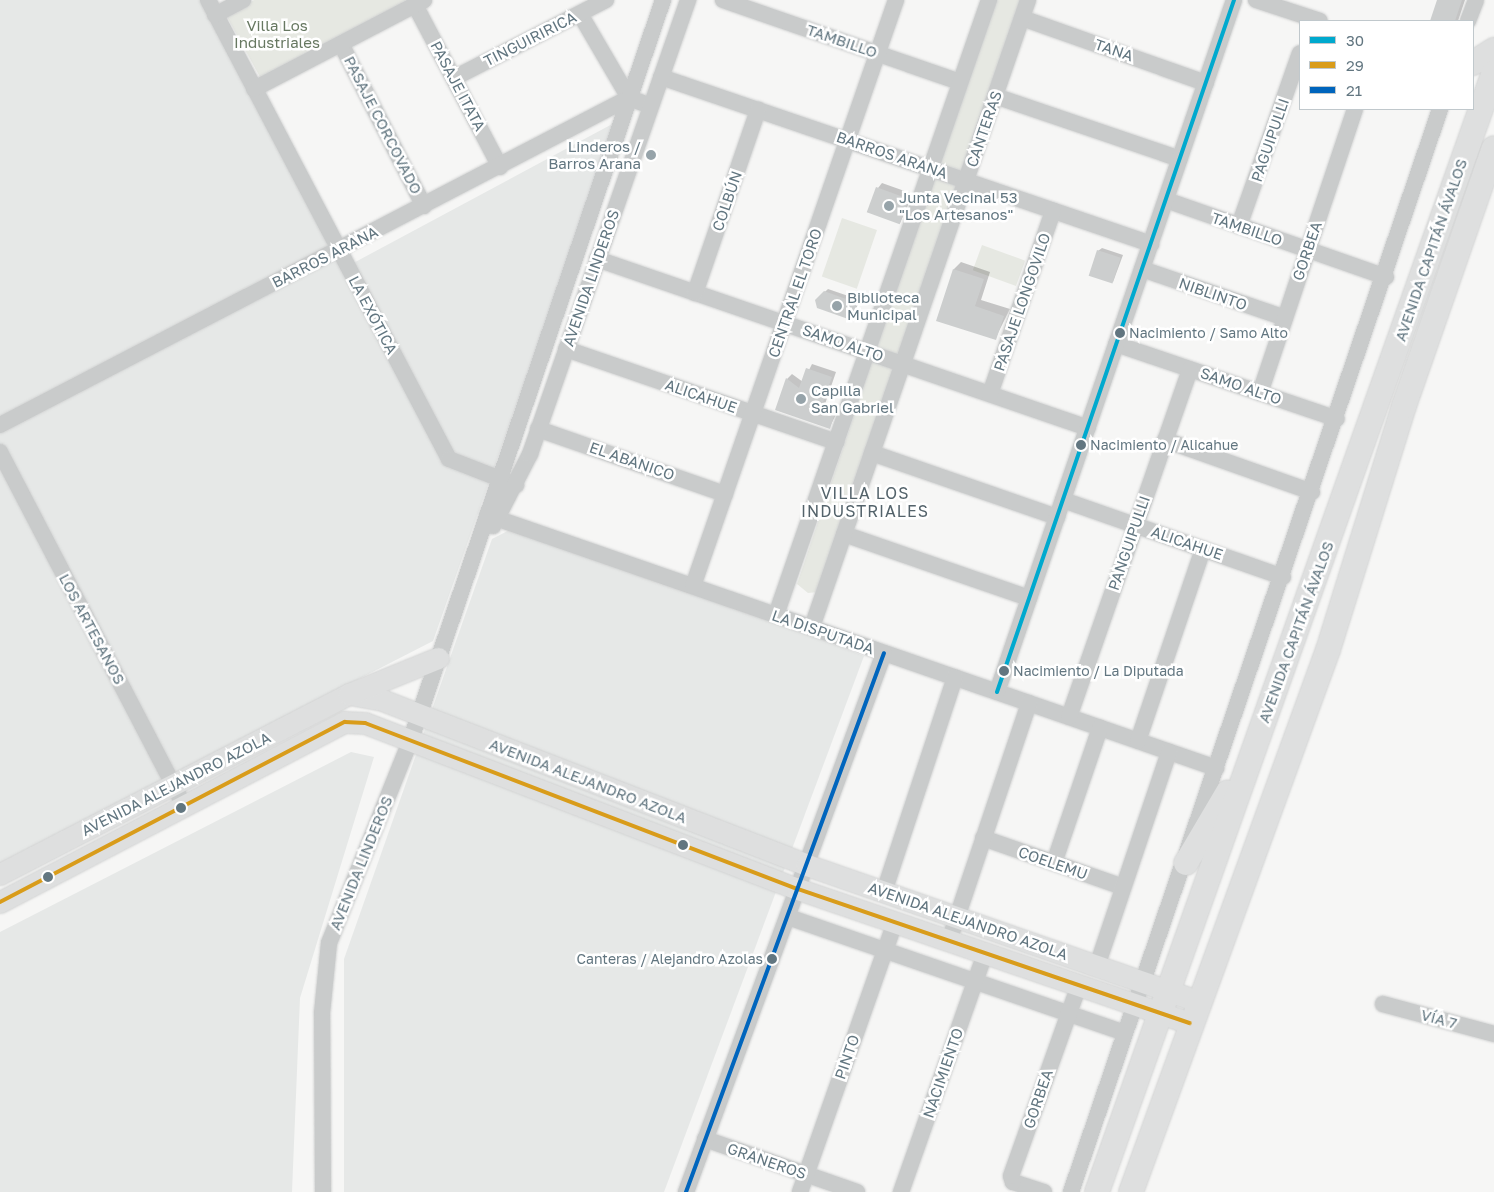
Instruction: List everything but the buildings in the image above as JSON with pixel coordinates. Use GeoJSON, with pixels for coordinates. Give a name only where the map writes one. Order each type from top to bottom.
{"type":"FeatureCollection","features":[{"type":"Feature","properties":{"kind":"highway"},"geometry":{"type":"LineString","coordinates":[[1474,61],[1494,50]]}},
{"type":"Feature","properties":{"kind":"highway","name":"AVENIDA CAPITÁN ÁVALOS"},"geometry":{"type":"LineString","coordinates":[[1097,1192],[1167,990],[1258,740],[1488,76]]}},
{"type":"Feature","properties":{"kind":"highway","name":"AVENIDA CAPITÁN ÁVALOS"},"geometry":{"type":"LineString","coordinates":[[1131,1192],[1190,1023],[1328,650],[1404,406],[1494,148]]}},
{"type":"Feature","properties":{"kind":"highway"},"geometry":{"type":"LineString","coordinates":[[1186,863],[1258,740]]}},
{"type":"Feature","properties":{"kind":"main road"},"geometry":{"type":"LineString","coordinates":[[350,694],[438,658]]}},
{"type":"Feature","properties":{"kind":"main road","name":"AVENIDA ALEJANDRO AZOLA"},"geometry":{"type":"LineString","coordinates":[[0,874],[350,694],[382,700],[807,865],[1198,1001]]}},
{"type":"Feature","properties":{"kind":"main road","name":"AVENIDA ALEJANDRO AZOLA"},"geometry":{"type":"LineString","coordinates":[[0,902],[345,722],[365,723],[798,889],[1190,1023]]}},
{"type":"Feature","properties":{"kind":"street"},"geometry":{"type":"LineString","coordinates":[[212,7],[243,0]]}},
{"type":"Feature","properties":{"kind":"street","name":"TINGUIRIRICA"},"geometry":{"type":"LineString","coordinates":[[454,78],[606,0]]}},
{"type":"Feature","properties":{"kind":"street","name":"AVENIDA LINDEROS"},"geometry":{"type":"LineString","coordinates":[[493,517],[499,478],[662,0]]}},
{"type":"Feature","properties":{"kind":"street","name":"AVENIDA LINDEROS"},"geometry":{"type":"LineString","coordinates":[[323,1192],[326,958],[419,715],[476,547],[493,517],[516,485],[538,429],[688,0]]}},
{"type":"Feature","properties":{"kind":"street","name":"TAMBILLO"},"geometry":{"type":"LineString","coordinates":[[723,0],[960,82]]}},
{"type":"Feature","properties":{"kind":"street","name":"CENTRAL EL TORO"},"geometry":{"type":"LineString","coordinates":[[693,586],[896,0]]}},
{"type":"Feature","properties":{"kind":"street"},"geometry":{"type":"LineString","coordinates":[[776,615],[989,0]]}},
{"type":"Feature","properties":{"kind":"street","name":"CANTERAS"},"geometry":{"type":"LineString","coordinates":[[812,627],[1028,0]]}},
{"type":"Feature","properties":{"kind":"street"},"geometry":{"type":"LineString","coordinates":[[997,692],[1234,0]]}},
{"type":"Feature","properties":{"kind":"street"},"geometry":{"type":"LineString","coordinates":[[1256,0],[1290,5],[1315,20]]}},
{"type":"Feature","properties":{"kind":"street"},"geometry":{"type":"LineString","coordinates":[[1468,20],[1476,0]]}},
{"type":"Feature","properties":{"kind":"street"},"geometry":{"type":"LineString","coordinates":[[254,89],[420,2]]}},
{"type":"Feature","properties":{"kind":"street","name":"PASAJE ITATA"},"geometry":{"type":"LineString","coordinates":[[420,2],[454,78],[500,167]]}},
{"type":"Feature","properties":{"kind":"street","name":"LA EXÓTICA"},"geometry":{"type":"LineString","coordinates":[[212,7],[449,459],[516,485]]}},
{"type":"Feature","properties":{"kind":"street"},"geometry":{"type":"LineString","coordinates":[[580,14],[629,98],[651,106]]}},
{"type":"Feature","properties":{"kind":"street","name":"TANA"},"geometry":{"type":"LineString","coordinates":[[1022,18],[1206,83]]}},
{"type":"Feature","properties":{"kind":"street","name":"PASAJE CORCOVADO"},"geometry":{"type":"LineString","coordinates":[[341,44],[424,206]]}},
{"type":"Feature","properties":{"kind":"street","name":"PAGUIPULLI"},"geometry":{"type":"LineString","coordinates":[[1239,226],[1299,56]]}},
{"type":"Feature","properties":{"kind":"street","name":"BARROS ARANA"},"geometry":{"type":"LineString","coordinates":[[661,77],[1151,244]]}},
{"type":"Feature","properties":{"kind":"street"},"geometry":{"type":"LineString","coordinates":[[995,96],[1180,159]]}},
{"type":"Feature","properties":{"kind":"street","name":"BARROS ARANA"},"geometry":{"type":"LineString","coordinates":[[0,425],[500,167],[629,98]]}},
{"type":"Feature","properties":{"kind":"street","name":"COLBÚN"},"geometry":{"type":"LineString","coordinates":[[695,293],[758,110]]}},
{"type":"Feature","properties":{"kind":"street","name":"GORBEA"},"geometry":{"type":"LineString","coordinates":[[1260,393],[1355,110]]}},
{"type":"Feature","properties":{"kind":"street","name":"AVENIDA CAPITÁN ÁVALOS"},"geometry":{"type":"LineString","coordinates":[[1071,1192],[1186,863],[1216,768],[1386,277],[1440,110]]}},
{"type":"Feature","properties":{"kind":"street","name":"TAMBILLO"},"geometry":{"type":"LineString","coordinates":[[1166,200],[1386,277]]}},
{"type":"Feature","properties":{"kind":"street","name":"PASAJE LONGOVILO"},"geometry":{"type":"LineString","coordinates":[[990,394],[1054,211]]}},
{"type":"Feature","properties":{"kind":"street","name":"SAMO ALTO"},"geometry":{"type":"LineString","coordinates":[[598,259],[1088,428]]}},
{"type":"Feature","properties":{"kind":"street","name":"NIBLINTO"},"geometry":{"type":"LineString","coordinates":[[1142,270],[1285,318]]}},
{"type":"Feature","properties":{"kind":"street","name":"SAMO ALTO"},"geometry":{"type":"LineString","coordinates":[[1116,344],[1337,419]]}},
{"type":"Feature","properties":{"kind":"street","name":"ALICAHUE"},"geometry":{"type":"LineString","coordinates":[[566,349],[836,442]]}},
{"type":"Feature","properties":{"kind":"street","name":"PANGUIPULLI"},"geometry":{"type":"LineString","coordinates":[[1069,717],[1190,369]]}},
{"type":"Feature","properties":{"kind":"street","name":"EL ABANICO"},"geometry":{"type":"LineString","coordinates":[[538,429],[725,494]]}},
{"type":"Feature","properties":{"kind":"street"},"geometry":{"type":"LineString","coordinates":[[1165,440],[1312,492]]}},
{"type":"Feature","properties":{"kind":"street","name":"LOS ARTESANOS"},"geometry":{"type":"LineString","coordinates":[[0,452],[184,806]]}},
{"type":"Feature","properties":{"kind":"street"},"geometry":{"type":"LineString","coordinates":[[872,453],[1057,517]]}},
{"type":"Feature","properties":{"kind":"street","name":"ALICAHUE"},"geometry":{"type":"LineString","coordinates":[[1063,500],[1282,577]]}},
{"type":"Feature","properties":{"kind":"street","name":"LA DISPUTADA"},"geometry":{"type":"LineString","coordinates":[[493,517],[1216,768]]}},
{"type":"Feature","properties":{"kind":"street"},"geometry":{"type":"LineString","coordinates":[[844,534],[1029,598]]}},
{"type":"Feature","properties":{"kind":"street"},"geometry":{"type":"LineString","coordinates":[[1138,741],[1203,549]]}},
{"type":"Feature","properties":{"kind":"street"},"geometry":{"type":"LineString","coordinates":[[686,1192],[884,653]]}},
{"type":"Feature","properties":{"kind":"street"},"geometry":{"type":"LineString","coordinates":[[884,892],[955,677]]}},
{"type":"Feature","properties":{"kind":"street"},"geometry":{"type":"LineString","coordinates":[[949,941],[1029,703]]}},
{"type":"Feature","properties":{"kind":"street"},"geometry":{"type":"LineString","coordinates":[[1054,863],[1100,728]]}},
{"type":"Feature","properties":{"kind":"street"},"geometry":{"type":"LineString","coordinates":[[1097,966],[1169,752]]}},
{"type":"Feature","properties":{"kind":"street","name":"COELEMU"},"geometry":{"type":"LineString","coordinates":[[983,838],[1123,887]]}},
{"type":"Feature","properties":{"kind":"street"},"geometry":{"type":"LineString","coordinates":[[788,917],[1125,1033]]}},
{"type":"Feature","properties":{"kind":"street","name":"PINTO"},"geometry":{"type":"LineString","coordinates":[[800,1192],[895,922]]}},
{"type":"Feature","properties":{"kind":"street","name":"NACIMIENTO"},"geometry":{"type":"LineString","coordinates":[[901,1192],[985,953]]}},
{"type":"Feature","properties":{"kind":"street","name":"GORBEA"},"geometry":{"type":"LineString","coordinates":[[1044,1192],[1013,1182],[1011,1176],[1079,986]]}},
{"type":"Feature","properties":{"kind":"street","name":"VÍA 7"},"geometry":{"type":"LineString","coordinates":[[1383,1004],[1494,1034]]}},
{"type":"Feature","properties":{"kind":"street","name":"GRANEROS"},"geometry":{"type":"LineString","coordinates":[[705,1139],[857,1192]]}},
{"type":"Feature","properties":{"kind":"shaded area"},"geometry":{"type":"Polygon","coordinates":[[[0,0],[203,0],[346,267],[616,122],[433,641],[0,863],[0,0]]]}},
{"type":"Feature","properties":{"kind":"shaded area"},"geometry":{"type":"Polygon","coordinates":[[[521,524],[864,656],[664,1192],[344,1192],[344,959],[492,539],[521,524]]]}},
{"type":"Feature","properties":{"kind":"shaded area"},"geometry":{"type":"Polygon","coordinates":[[[351,752],[374,757],[300,998],[292,1192],[0,1192],[0,932],[351,752]]]}},
{"type":"Feature","properties":{"kind":"green space","name":"Villa Los Industriales"},"geometry":{"type":"Polygon","coordinates":[[[254,0],[413,0],[261,79],[226,15],[254,0]]]}},
{"type":"Feature","properties":{"kind":"green space"},"geometry":{"type":"Polygon","coordinates":[[[994,0],[1020,0],[818,592],[808,593],[797,584],[994,0]]]}},
{"type":"Feature","properties":{"kind":"green space"},"geometry":{"type":"Polygon","coordinates":[[[842,218],[877,230],[857,289],[822,277],[842,218]]]}},
{"type":"Feature","properties":{"kind":"green space"},"geometry":{"type":"Polygon","coordinates":[[[982,245],[1025,261],[1016,286],[973,270],[982,245]]]}},
{"type":"Feature","properties":{"kind":"transit line","name":"30"},"geometry":{"type":"LineString","coordinates":[[997,692],[1234,0]]}},
{"type":"Feature","properties":{"kind":"transit line","name":"21"},"geometry":{"type":"LineString","coordinates":[[686,1192],[884,653]]}},
{"type":"Feature","properties":{"kind":"transit line","name":"29"},"geometry":{"type":"LineString","coordinates":[[0,902],[345,722],[365,723],[798,889],[1190,1023]]}},
{"type":"Feature","properties":{"kind":"place","name":"Linderos / Barros Arana"},"geometry":{"type":"Point","coordinates":[651,155]}},
{"type":"Feature","properties":{"kind":"place","name":"Junta Vecinal 53 \"Los Artesanos\""},"geometry":{"type":"Point","coordinates":[889,206]}},
{"type":"Feature","properties":{"kind":"place","name":"Biblioteca Municipal"},"geometry":{"type":"Point","coordinates":[837,306]}},
{"type":"Feature","properties":{"kind":"place","name":"Nacimiento / Samo Alto"},"geometry":{"type":"Point","coordinates":[1120,333]}},
{"type":"Feature","properties":{"kind":"place","name":"Capilla San Gabriel"},"geometry":{"type":"Point","coordinates":[801,399]}},
{"type":"Feature","properties":{"kind":"place","name":"Nacimiento / Alicahue"},"geometry":{"type":"Point","coordinates":[1081,445]}},
{"type":"Feature","properties":{"kind":"place","name":"Nacimiento / La Diputada"},"geometry":{"type":"Point","coordinates":[1004,671]}},
{"type":"Feature","properties":{"kind":"place","name":"Canteras / Alejandro Azolas"},"geometry":{"type":"Point","coordinates":[772,959]}},
{"type":"Feature","properties":{"kind":"district","name":"VILLA LOS INDUSTRIALES"},"geometry":{"type":"Point","coordinates":[865,502]}}]}
